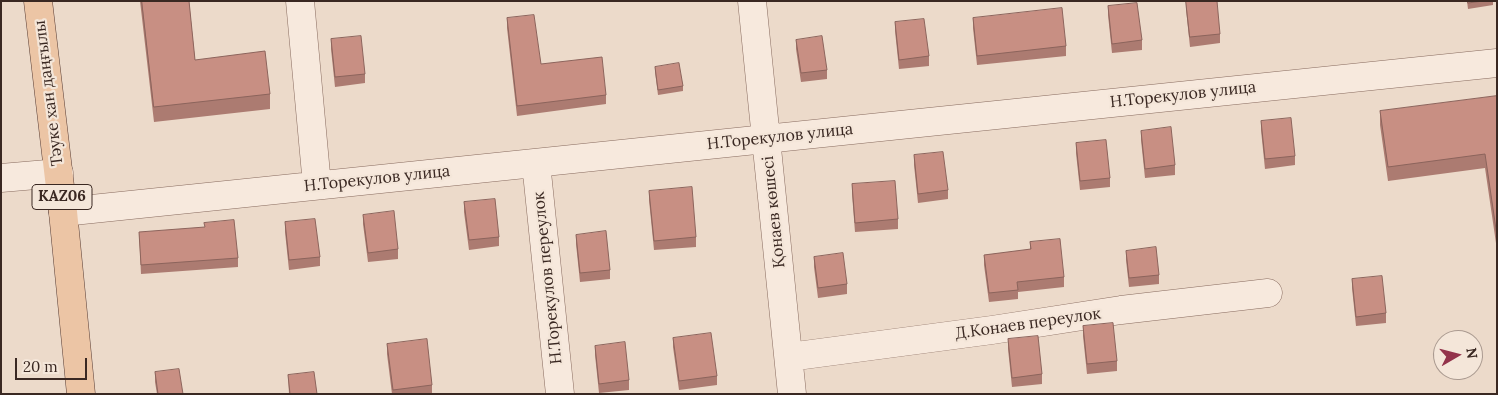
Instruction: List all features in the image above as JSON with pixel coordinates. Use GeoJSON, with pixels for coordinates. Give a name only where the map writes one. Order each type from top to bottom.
{"type":"FeatureCollection","features":[{"type":"Feature","properties":{"kind":"main road","name":"Тәуке хан даңғылы"},"geometry":{"type":"LineString","coordinates":[[38,1],[59,173],[81,394]]}},
{"type":"Feature","properties":{"kind":"street"},"geometry":{"type":"LineString","coordinates":[[300,1],[317,185]]}},
{"type":"Feature","properties":{"kind":"street","name":"Қонаев көшесі"},"geometry":{"type":"LineString","coordinates":[[752,1],[792,394]]}},
{"type":"Feature","properties":{"kind":"street","name":"Н.Торекулов улица"},"geometry":{"type":"LineString","coordinates":[[63,212],[1497,63]]}},
{"type":"Feature","properties":{"kind":"street","name":"Н.Торекулов переулок"},"geometry":{"type":"LineString","coordinates":[[536,162],[560,394]]}},
{"type":"Feature","properties":{"kind":"street"},"geometry":{"type":"LineString","coordinates":[[1,178],[59,173]]}},
{"type":"Feature","properties":{"kind":"street","name":"Д.Конаев переулок"},"geometry":{"type":"LineString","coordinates":[[788,357],[1122,310],[1268,293]]}},
{"type":"Feature","properties":{"kind":"building"},"geometry":{"type":"Polygon","coordinates":[[[142,1],[189,1],[195,60],[265,51],[270,94],[154,107],[142,1]]]}},
{"type":"Feature","properties":{"kind":"building"},"geometry":{"type":"Polygon","coordinates":[[[1186,1],[1217,1],[1220,34],[1190,37],[1186,1]]]}},
{"type":"Feature","properties":{"kind":"building"},"geometry":{"type":"Polygon","coordinates":[[[1137,3],[1142,40],[1112,44],[1108,6],[1137,3]]]}},
{"type":"Feature","properties":{"kind":"building"},"geometry":{"type":"Polygon","coordinates":[[[1062,8],[1066,46],[977,56],[973,18],[1062,8]]]}},
{"type":"Feature","properties":{"kind":"building"},"geometry":{"type":"Polygon","coordinates":[[[534,15],[541,64],[602,57],[606,95],[517,106],[507,18],[534,15]]]}},
{"type":"Feature","properties":{"kind":"building"},"geometry":{"type":"Polygon","coordinates":[[[924,19],[929,56],[899,60],[895,22],[924,19]]]}},
{"type":"Feature","properties":{"kind":"building"},"geometry":{"type":"Polygon","coordinates":[[[361,36],[365,74],[335,77],[331,39],[361,36]]]}},
{"type":"Feature","properties":{"kind":"building"},"geometry":{"type":"Polygon","coordinates":[[[822,36],[827,70],[801,73],[796,40],[822,36]]]}},
{"type":"Feature","properties":{"kind":"building"},"geometry":{"type":"Polygon","coordinates":[[[679,63],[683,86],[658,90],[655,67],[679,63]]]}},
{"type":"Feature","properties":{"kind":"building"},"geometry":{"type":"Polygon","coordinates":[[[1497,96],[1497,236],[1485,154],[1388,167],[1380,111],[1497,96]]]}},
{"type":"Feature","properties":{"kind":"building"},"geometry":{"type":"Polygon","coordinates":[[[1291,118],[1295,156],[1265,159],[1261,121],[1291,118]]]}},
{"type":"Feature","properties":{"kind":"building"},"geometry":{"type":"Polygon","coordinates":[[[1171,127],[1175,165],[1145,169],[1141,131],[1171,127]]]}},
{"type":"Feature","properties":{"kind":"building"},"geometry":{"type":"Polygon","coordinates":[[[1106,140],[1110,178],[1080,181],[1076,143],[1106,140]]]}},
{"type":"Feature","properties":{"kind":"building"},"geometry":{"type":"Polygon","coordinates":[[[943,152],[948,190],[918,194],[914,155],[943,152]]]}},
{"type":"Feature","properties":{"kind":"building"},"geometry":{"type":"Polygon","coordinates":[[[895,181],[898,219],[855,223],[852,184],[895,181]]]}},
{"type":"Feature","properties":{"kind":"building"},"geometry":{"type":"Polygon","coordinates":[[[692,187],[696,237],[654,241],[649,191],[692,187]]]}},
{"type":"Feature","properties":{"kind":"building"},"geometry":{"type":"Polygon","coordinates":[[[495,199],[499,237],[469,240],[464,202],[495,199]]]}},
{"type":"Feature","properties":{"kind":"building"},"geometry":{"type":"Polygon","coordinates":[[[394,211],[398,249],[368,253],[363,215],[394,211]]]}},
{"type":"Feature","properties":{"kind":"building"},"geometry":{"type":"Polygon","coordinates":[[[315,219],[320,257],[289,260],[285,222],[315,219]]]}},
{"type":"Feature","properties":{"kind":"building"},"geometry":{"type":"Polygon","coordinates":[[[234,220],[238,258],[141,265],[139,232],[205,227],[204,223],[234,220]]]}},
{"type":"Feature","properties":{"kind":"building"},"geometry":{"type":"Polygon","coordinates":[[[606,231],[610,270],[580,273],[576,235],[606,231]]]}},
{"type":"Feature","properties":{"kind":"building"},"geometry":{"type":"Polygon","coordinates":[[[1060,239],[1064,277],[1017,282],[1018,290],[989,293],[984,255],[1031,249],[1030,242],[1060,239]]]}},
{"type":"Feature","properties":{"kind":"building"},"geometry":{"type":"Polygon","coordinates":[[[1156,247],[1159,275],[1129,278],[1126,251],[1156,247]]]}},
{"type":"Feature","properties":{"kind":"building"},"geometry":{"type":"Polygon","coordinates":[[[843,253],[847,284],[818,288],[814,257],[843,253]]]}},
{"type":"Feature","properties":{"kind":"building"},"geometry":{"type":"Polygon","coordinates":[[[1382,276],[1386,313],[1356,317],[1352,279],[1382,276]]]}},
{"type":"Feature","properties":{"kind":"building"},"geometry":{"type":"Polygon","coordinates":[[[1113,323],[1117,361],[1087,364],[1083,326],[1113,323]]]}},
{"type":"Feature","properties":{"kind":"building"},"geometry":{"type":"Polygon","coordinates":[[[711,333],[717,376],[679,381],[673,338],[711,333]]]}},
{"type":"Feature","properties":{"kind":"building"},"geometry":{"type":"Polygon","coordinates":[[[1038,336],[1042,374],[1012,378],[1008,339],[1038,336]]]}},
{"type":"Feature","properties":{"kind":"building"},"geometry":{"type":"Polygon","coordinates":[[[427,339],[432,385],[393,390],[387,344],[427,339]]]}},
{"type":"Feature","properties":{"kind":"building"},"geometry":{"type":"Polygon","coordinates":[[[625,342],[629,380],[599,384],[595,346],[625,342]]]}},
{"type":"Feature","properties":{"kind":"building"},"geometry":{"type":"Polygon","coordinates":[[[179,369],[183,394],[158,394],[155,372],[179,369]]]}},
{"type":"Feature","properties":{"kind":"building"},"geometry":{"type":"Polygon","coordinates":[[[314,372],[317,394],[290,394],[288,375],[314,372]]]}}]}
